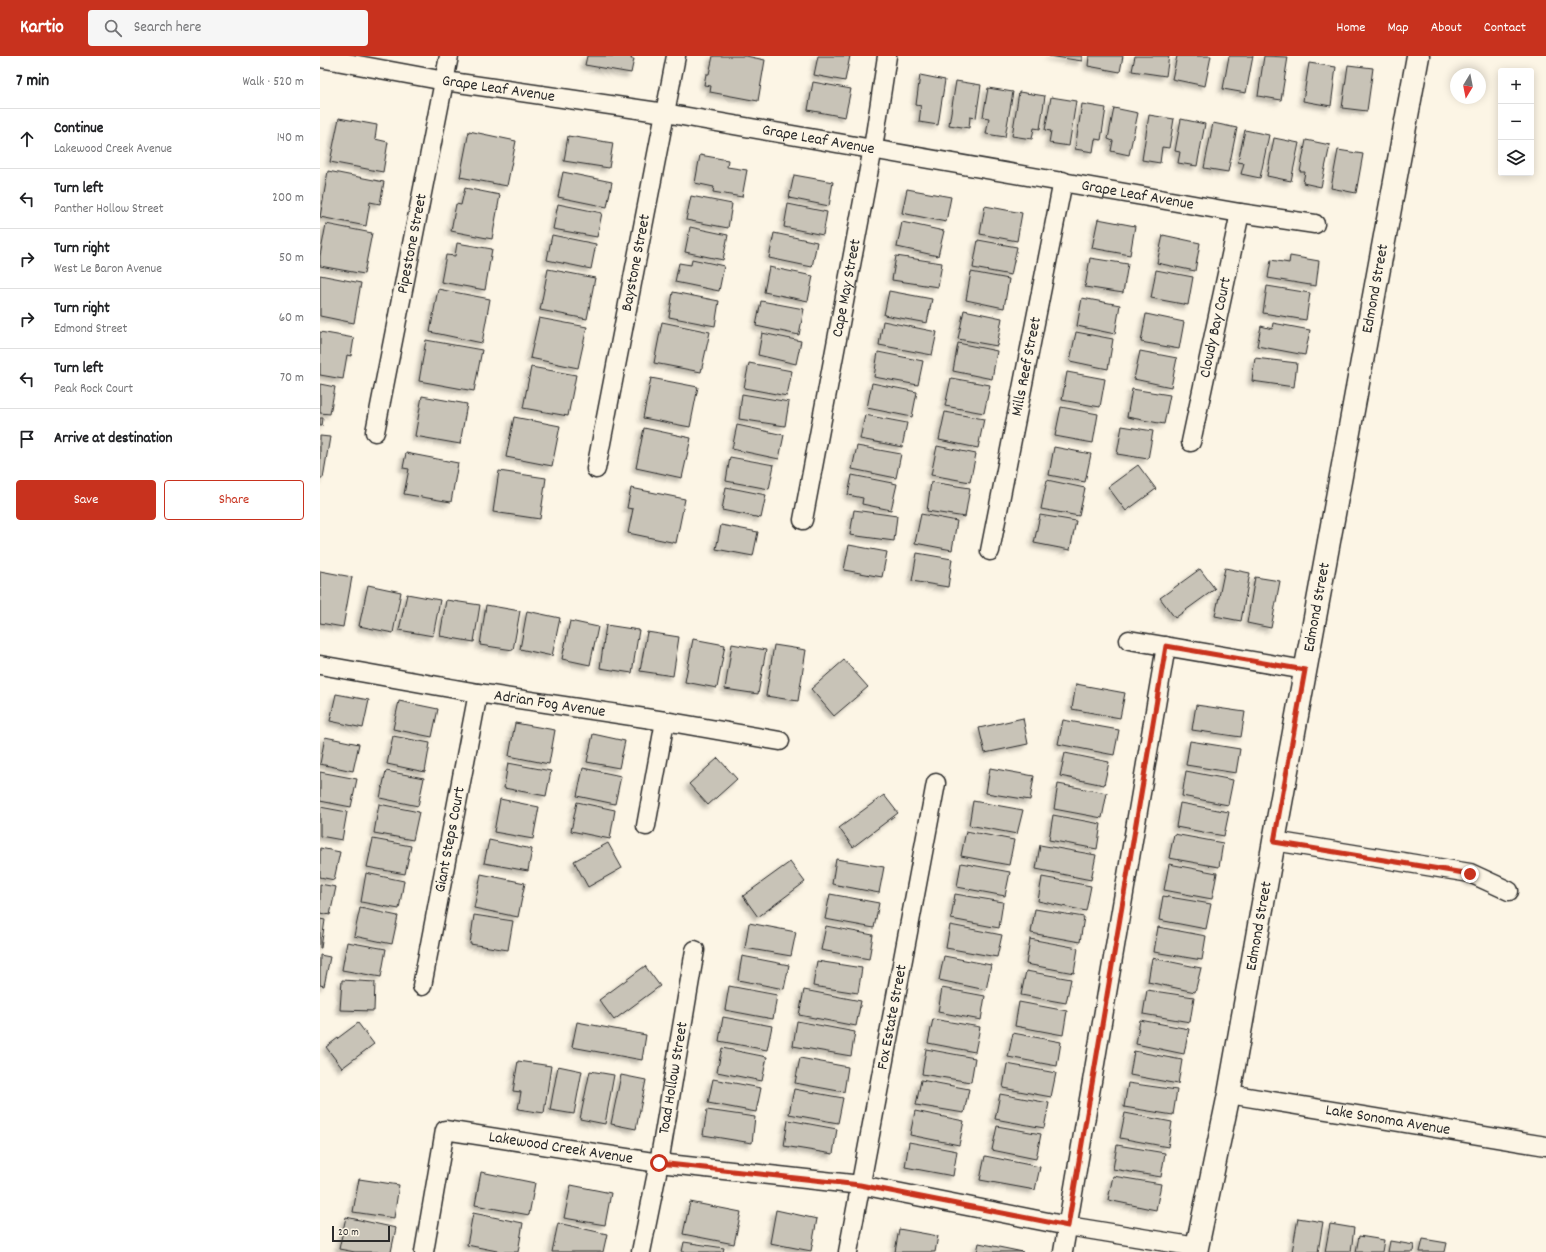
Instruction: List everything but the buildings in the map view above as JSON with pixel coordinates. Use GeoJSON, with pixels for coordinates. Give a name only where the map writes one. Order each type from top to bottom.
{"type":"FeatureCollection","features":[{"type":"Feature","properties":{"kind":"street","name":"Pipestone Street"},"geometry":{"type":"LineString","coordinates":[[376,432],[449,56]]}},
{"type":"Feature","properties":{"kind":"street","name":"Baystone Street"},"geometry":{"type":"LineString","coordinates":[[596,469],[676,56]]}},
{"type":"Feature","properties":{"kind":"street","name":"Cape May Street"},"geometry":{"type":"LineString","coordinates":[[803,520],[873,148],[887,56]]}},
{"type":"Feature","properties":{"kind":"street","name":"Edmond Street"},"geometry":{"type":"LineString","coordinates":[[1197,1250],[1229,1094],[1418,56]]}},
{"type":"Feature","properties":{"kind":"street","name":"Grape Leaf Avenue"},"geometry":{"type":"LineString","coordinates":[[320,58],[445,81],[665,113],[1240,213],[1315,224]]}},
{"type":"Feature","properties":{"kind":"street","name":"Mills Reef Street"},"geometry":{"type":"LineString","coordinates":[[990,551],[1062,181]]}},
{"type":"Feature","properties":{"kind":"street","name":"Cloudy Bay Court"},"geometry":{"type":"LineString","coordinates":[[1191,442],[1240,213]]}},
{"type":"Feature","properties":{"kind":"street"},"geometry":{"type":"LineString","coordinates":[[1130,640],[1305,670]]}},
{"type":"Feature","properties":{"kind":"street"},"geometry":{"type":"LineString","coordinates":[[1063,1252],[1166,646]]}},
{"type":"Feature","properties":{"kind":"street","name":"Adrian Fog Avenue"},"geometry":{"type":"LineString","coordinates":[[320,665],[478,693],[665,721],[780,741]]}},
{"type":"Feature","properties":{"kind":"street","name":"Giant Steps Court"},"geometry":{"type":"LineString","coordinates":[[422,986],[478,693]]}},
{"type":"Feature","properties":{"kind":"street"},"geometry":{"type":"LineString","coordinates":[[646,826],[665,721]]}},
{"type":"Feature","properties":{"kind":"street","name":"Fox Estate Street"},"geometry":{"type":"LineString","coordinates":[[848,1252],[936,783]]}},
{"type":"Feature","properties":{"kind":"street"},"geometry":{"type":"LineString","coordinates":[[1274,842],[1470,874],[1509,891]]}},
{"type":"Feature","properties":{"kind":"street","name":"Toad Hollow Street"},"geometry":{"type":"LineString","coordinates":[[641,1252],[659,1163],[695,950]]}},
{"type":"Feature","properties":{"kind":"street","name":"Lake Sonoma Avenue"},"geometry":{"type":"LineString","coordinates":[[1229,1094],[1546,1146]]}},
{"type":"Feature","properties":{"kind":"street","name":"Lakewood Creek Avenue"},"geometry":{"type":"LineString","coordinates":[[424,1252],[445,1130],[659,1163],[860,1185],[1197,1250]]}},
{"type":"Feature","properties":{"kind":"route"},"geometry":{"type":"LineString","coordinates":[[659,1163],[860,1185],[1068,1226],[1166,646],[1305,670],[1274,842],[1470,874]]}}]}
